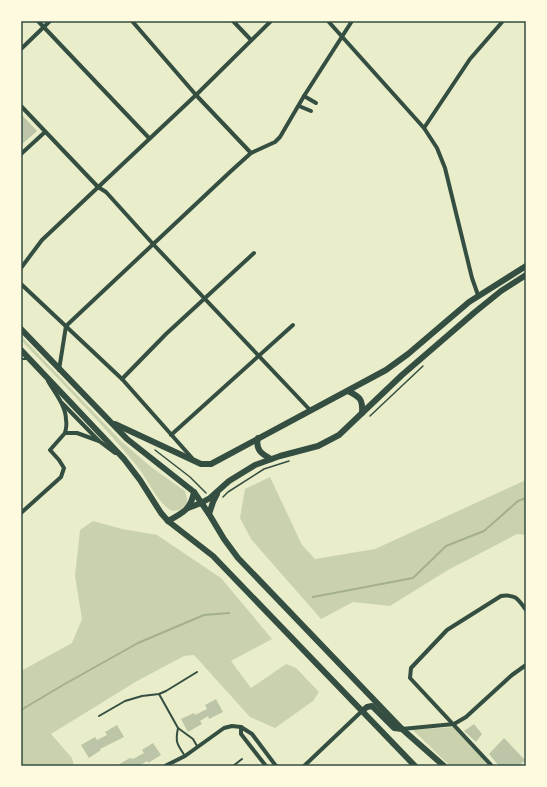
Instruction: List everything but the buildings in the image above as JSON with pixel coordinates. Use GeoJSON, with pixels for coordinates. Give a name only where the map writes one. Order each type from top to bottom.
{"type":"FeatureCollection","features":[{"type":"Feature","properties":{"kind":"main road"},"geometry":{"type":"LineString","coordinates":[[110,422],[200,464],[211,464],[386,370],[408,354],[478,295],[526,266]]}},
{"type":"Feature","properties":{"kind":"main road"},"geometry":{"type":"LineString","coordinates":[[188,508],[211,500],[229,481],[255,465],[326,443],[339,435],[402,375],[475,312],[501,292],[526,276]]}},
{"type":"Feature","properties":{"kind":"main road"},"geometry":{"type":"LineString","coordinates":[[21,329],[59,370],[136,447],[194,492],[238,558],[402,729],[444,766]]}},
{"type":"Feature","properties":{"kind":"main road"},"geometry":{"type":"LineString","coordinates":[[21,350],[124,459],[140,480],[161,513],[213,556],[415,766]]}},
{"type":"Feature","properties":{"kind":"main road"},"geometry":{"type":"LineString","coordinates":[[348,391],[361,399],[363,404],[362,413]]}},
{"type":"Feature","properties":{"kind":"main road"},"geometry":{"type":"LineString","coordinates":[[258,438],[256,445],[258,450],[261,454],[271,459]]}},
{"type":"Feature","properties":{"kind":"main road"},"geometry":{"type":"LineString","coordinates":[[168,520],[183,513],[188,508],[192,501],[194,492]]}},
{"type":"Feature","properties":{"kind":"main road"},"geometry":{"type":"LineString","coordinates":[[209,514],[211,500]]}},
{"type":"Feature","properties":{"kind":"main road"},"geometry":{"type":"LineString","coordinates":[[362,711],[372,706],[394,728],[402,729]]}},
{"type":"Feature","properties":{"kind":"street"},"geometry":{"type":"LineString","coordinates":[[38,21],[149,138]]}},
{"type":"Feature","properties":{"kind":"street"},"geometry":{"type":"LineString","coordinates":[[21,49],[50,21]]}},
{"type":"Feature","properties":{"kind":"street"},"geometry":{"type":"LineString","coordinates":[[132,21],[196,95],[251,154]]}},
{"type":"Feature","properties":{"kind":"street"},"geometry":{"type":"LineString","coordinates":[[233,21],[251,40]]}},
{"type":"Feature","properties":{"kind":"street"},"geometry":{"type":"LineString","coordinates":[[21,268],[42,240],[196,95],[271,21]]}},
{"type":"Feature","properties":{"kind":"street"},"geometry":{"type":"LineString","coordinates":[[328,21],[424,128],[437,148],[445,168],[472,278],[478,295]]}},
{"type":"Feature","properties":{"kind":"street"},"geometry":{"type":"LineString","coordinates":[[59,370],[66,326],[230,172],[251,154],[275,142],[280,137],[304,96],[352,21]]}},
{"type":"Feature","properties":{"kind":"street"},"geometry":{"type":"LineString","coordinates":[[424,128],[470,60],[503,21]]}},
{"type":"Feature","properties":{"kind":"street"},"geometry":{"type":"LineString","coordinates":[[304,96],[316,102]]}},
{"type":"Feature","properties":{"kind":"street"},"geometry":{"type":"LineString","coordinates":[[21,106],[98,187],[106,192],[153,244],[259,354],[310,410]]}},
{"type":"Feature","properties":{"kind":"street"},"geometry":{"type":"LineString","coordinates":[[299,106],[311,112]]}},
{"type":"Feature","properties":{"kind":"street"},"geometry":{"type":"LineString","coordinates":[[21,154],[45,132]]}},
{"type":"Feature","properties":{"kind":"street"},"geometry":{"type":"LineString","coordinates":[[122,379],[166,334],[254,254]]}},
{"type":"Feature","properties":{"kind":"street"},"geometry":{"type":"LineString","coordinates":[[21,284],[122,379],[194,461]]}},
{"type":"Feature","properties":{"kind":"street"},"geometry":{"type":"LineString","coordinates":[[171,435],[292,325]]}},
{"type":"Feature","properties":{"kind":"street"},"geometry":{"type":"LineString","coordinates":[[21,513],[61,477],[64,468],[50,450],[65,433],[66,419],[60,402],[42,372]]}},
{"type":"Feature","properties":{"kind":"street"},"geometry":{"type":"LineString","coordinates":[[60,402],[99,441],[124,459]]}},
{"type":"Feature","properties":{"kind":"street"},"geometry":{"type":"LineString","coordinates":[[65,433],[77,433],[99,441]]}},
{"type":"Feature","properties":{"kind":"street"},"geometry":{"type":"LineString","coordinates":[[492,766],[410,678],[411,668],[447,630],[501,596],[510,595],[517,598],[526,610]]}},
{"type":"Feature","properties":{"kind":"street"},"geometry":{"type":"LineString","coordinates":[[402,729],[454,724],[466,717],[512,675],[526,665]]}},
{"type":"Feature","properties":{"kind":"street"},"geometry":{"type":"LineString","coordinates":[[304,766],[362,711]]}},
{"type":"Feature","properties":{"kind":"street"},"geometry":{"type":"LineString","coordinates":[[165,766],[185,756],[224,728],[232,726],[242,727],[252,734],[276,766]]}},
{"type":"Feature","properties":{"kind":"street"},"geometry":{"type":"LineString","coordinates":[[242,727],[241,734],[266,766]]}},
{"type":"Feature","properties":{"kind":"lane"},"geometry":{"type":"LineString","coordinates":[[21,359],[30,359]]}},
{"type":"Feature","properties":{"kind":"lane"},"geometry":{"type":"LineString","coordinates":[[99,716],[125,701],[142,696],[159,694],[197,672]]}},
{"type":"Feature","properties":{"kind":"lane"},"geometry":{"type":"LineString","coordinates":[[159,694],[178,728],[193,739],[198,747]]}},
{"type":"Feature","properties":{"kind":"lane"},"geometry":{"type":"LineString","coordinates":[[178,728],[176,738],[177,744],[185,756]]}},
{"type":"Feature","properties":{"kind":"lane"},"geometry":{"type":"LineString","coordinates":[[233,766],[242,759]]}},
{"type":"Feature","properties":{"kind":"path"},"geometry":{"type":"LineString","coordinates":[[368,417],[423,366]]}},
{"type":"Feature","properties":{"kind":"path"},"geometry":{"type":"LineString","coordinates":[[150,447],[203,488],[211,500],[220,501],[228,492],[264,469],[295,459]]}},
{"type":"Feature","properties":{"kind":"green space"},"geometry":{"type":"Polygon","coordinates":[[[21,336],[121,441],[151,467],[185,491],[187,503],[180,510],[173,511],[163,504],[141,471],[80,402],[21,340],[21,336]]]}},
{"type":"Feature","properties":{"kind":"green space"},"geometry":{"type":"Polygon","coordinates":[[[270,477],[302,545],[315,559],[375,549],[526,480],[526,535],[517,534],[448,570],[390,606],[353,602],[321,619],[251,539],[240,518],[245,489],[270,477]]]}},
{"type":"Feature","properties":{"kind":"green space"},"geometry":{"type":"Polygon","coordinates":[[[93,521],[122,529],[157,535],[221,578],[272,639],[231,661],[251,688],[286,664],[296,668],[319,692],[313,701],[275,728],[250,717],[194,655],[184,656],[137,681],[51,734],[72,758],[74,766],[21,766],[21,671],[72,643],[82,619],[75,576],[80,530],[93,521]]]}},
{"type":"Feature","properties":{"kind":"green space"},"geometry":{"type":"Polygon","coordinates":[[[453,727],[491,766],[450,766],[413,730],[453,727]]]}},
{"type":"Feature","properties":{"kind":"waterway"},"geometry":{"type":"LineString","coordinates":[[313,597],[413,578],[446,546],[484,531],[518,501],[526,498]]}},
{"type":"Feature","properties":{"kind":"waterway"},"geometry":{"type":"LineString","coordinates":[[21,710],[138,643],[204,615],[229,613]]}}]}
